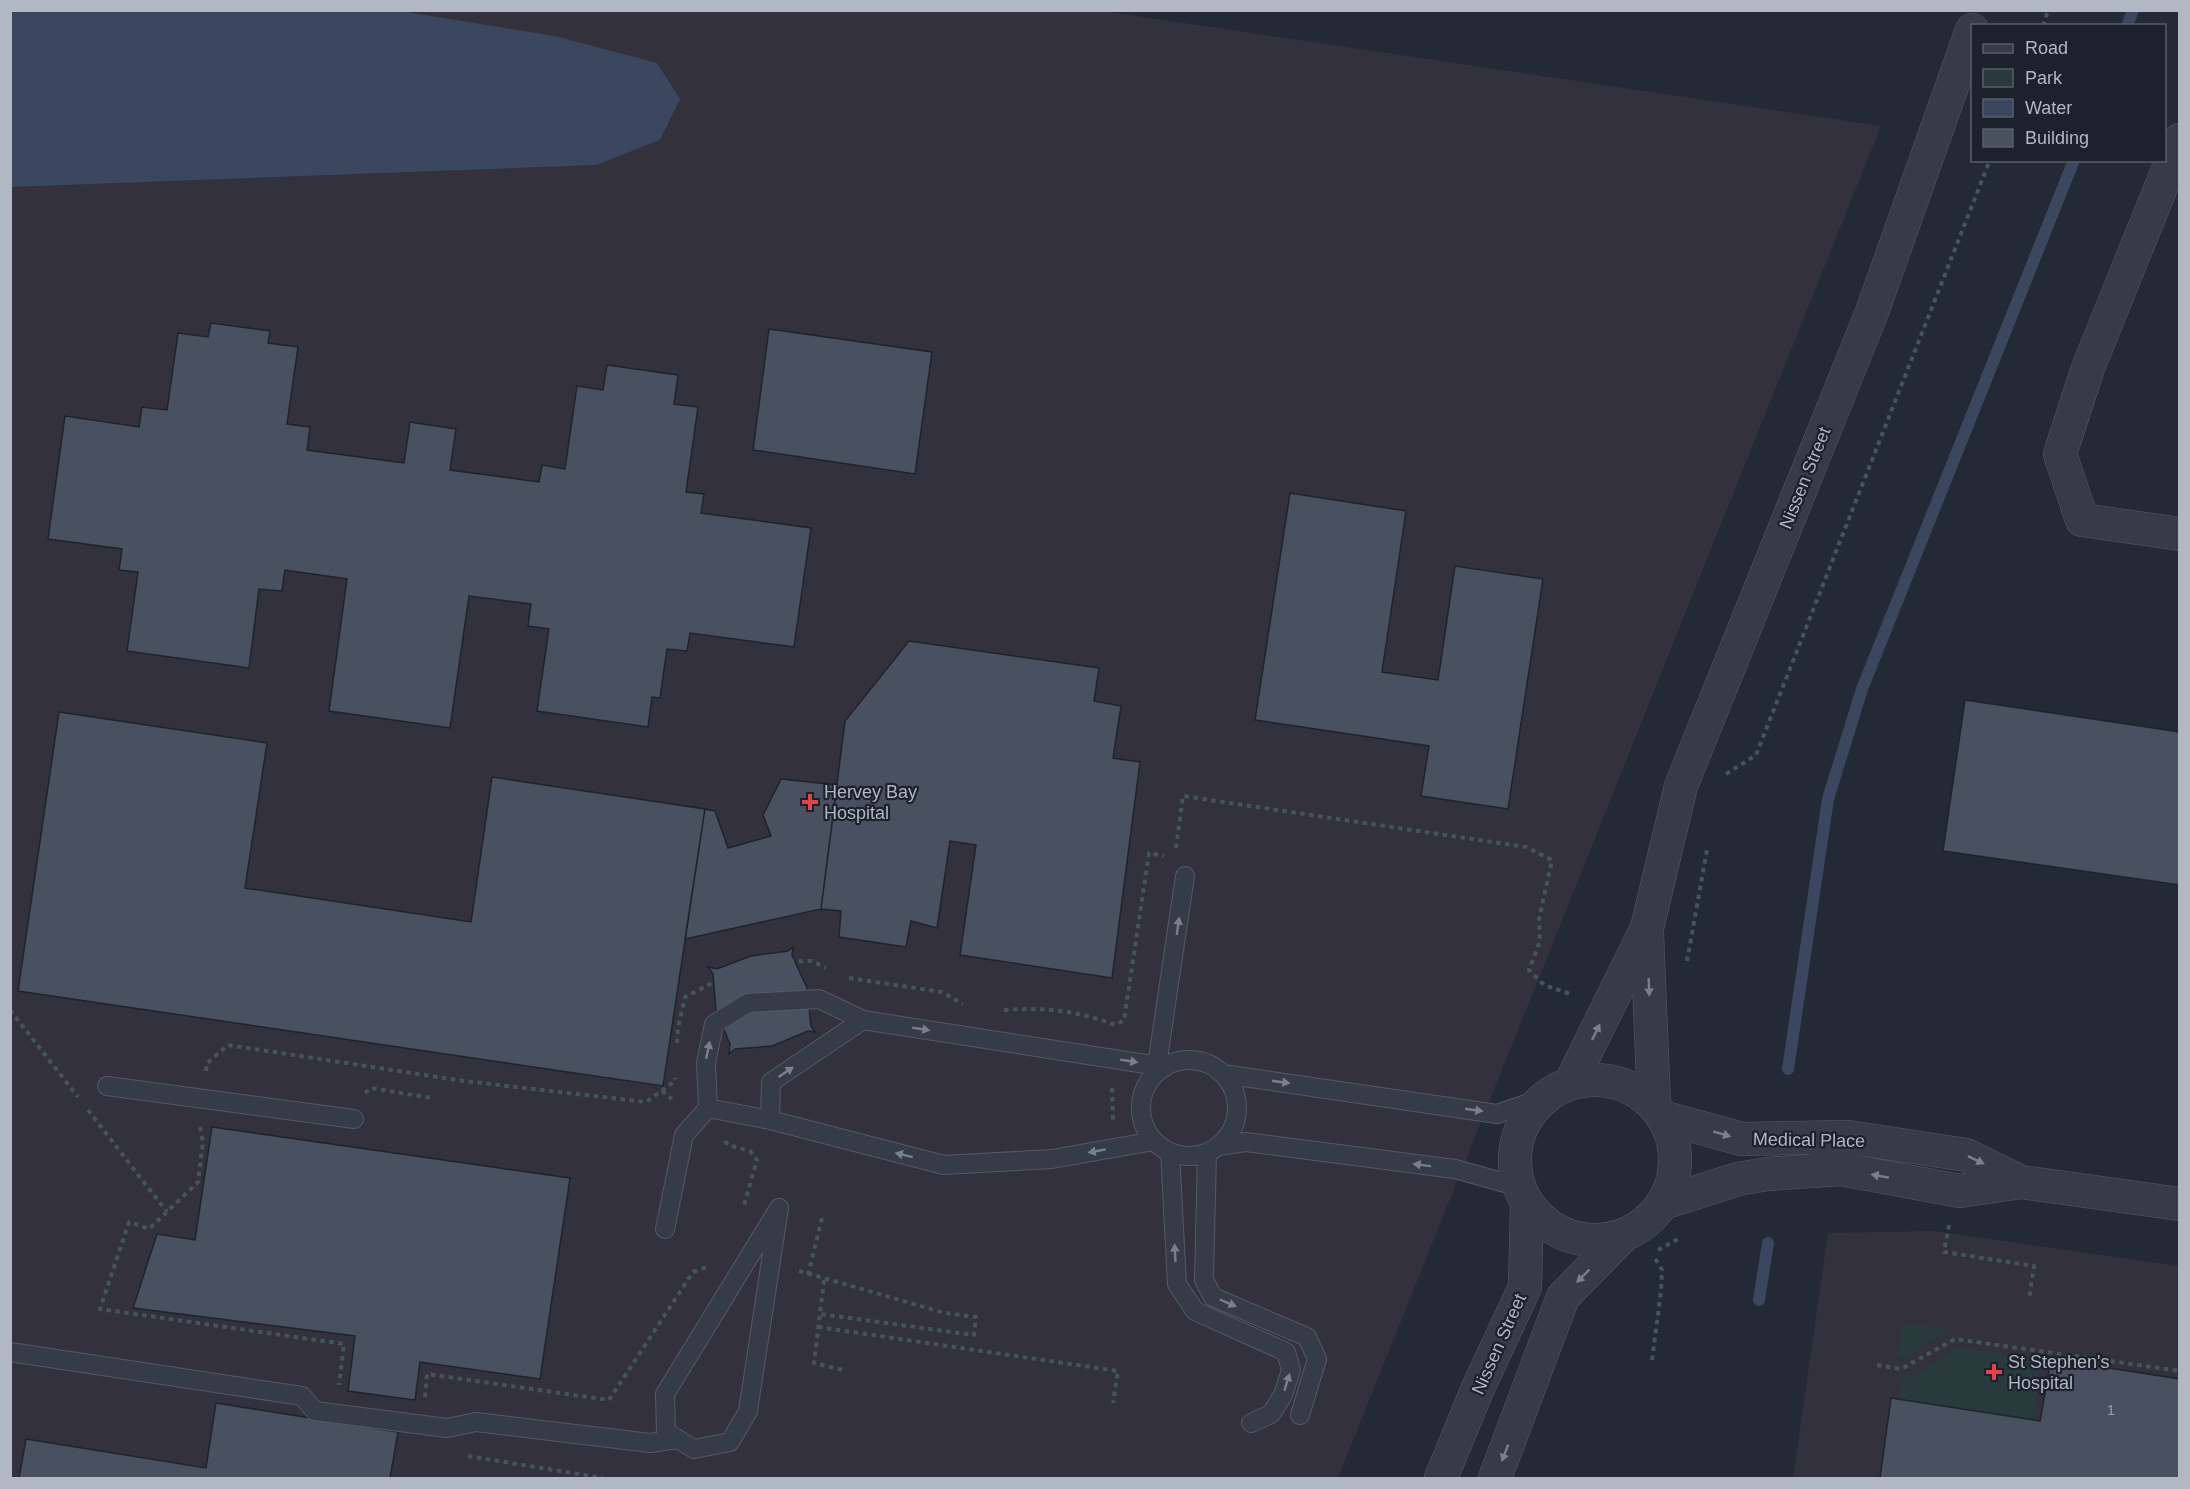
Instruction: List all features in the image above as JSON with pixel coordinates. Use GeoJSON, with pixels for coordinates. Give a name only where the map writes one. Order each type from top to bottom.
{"type":"FeatureCollection","features":[{"type":"Feature","properties":{"kind":"street","name":"Nissen Street"},"geometry":{"type":"LineString","coordinates":[[1557,1091],[1647,928],[1682,786],[1872,312],[1971,33]]}},
{"type":"Feature","properties":{"kind":"street"},"geometry":{"type":"LineString","coordinates":[[2180,140],[2167,205],[2088,368],[2060,454],[2082,520],[2180,534]]}},
{"type":"Feature","properties":{"kind":"street","name":"Nissen Street"},"geometry":{"type":"LineString","coordinates":[[1647,928],[1660,1111]]}},
{"type":"Feature","properties":{"kind":"street"},"geometry":{"type":"LineString","coordinates":[[1495,1479],[1563,1297],[1624,1235],[1646,1222],[1663,1203],[1672,1184],[1676,1163],[1673,1142],[1660,1111],[1636,1092],[1615,1083],[1592,1080],[1557,1091],[1525,1120],[1515,1147],[1516,1176],[1523,1195],[1545,1223],[1570,1237],[1597,1241],[1624,1235]]}},
{"type":"Feature","properties":{"kind":"street","name":"Medical Place"},"geometry":{"type":"LineString","coordinates":[[1660,1111],[1742,1139],[1848,1137],[1924,1166],[1960,1191],[2021,1182],[2180,1204]]}},
{"type":"Feature","properties":{"kind":"street","name":"Medical Place"},"geometry":{"type":"LineString","coordinates":[[1663,1203],[1738,1179],[1767,1174],[1924,1166]]}},
{"type":"Feature","properties":{"kind":"street","name":"Nissen Street"},"geometry":{"type":"LineString","coordinates":[[1441,1479],[1478,1388],[1525,1287],[1523,1195]]}},
{"type":"Feature","properties":{"kind":"lane"},"geometry":{"type":"LineString","coordinates":[[1185,876],[1170,976],[1161,1066],[1141,1101],[1146,1129],[1154,1141],[1170,1152],[1182,1155],[1195,1155],[1246,1142],[1455,1169],[1523,1195]]}},
{"type":"Feature","properties":{"kind":"lane"},"geometry":{"type":"LineString","coordinates":[[665,1229],[684,1135],[708,1108],[706,1064],[714,1024],[748,1003],[819,999],[863,1020],[1161,1066],[1180,1061],[1195,1061],[1210,1065],[1223,1074],[1233,1088],[1237,1103],[1236,1120],[1229,1135],[1213,1149],[1204,1280],[1213,1297],[1308,1337],[1317,1359],[1300,1415]]}},
{"type":"Feature","properties":{"kind":"lane"},"geometry":{"type":"LineString","coordinates":[[770,1120],[771,1082],[863,1020]]}},
{"type":"Feature","properties":{"kind":"lane"},"geometry":{"type":"LineString","coordinates":[[1223,1074],[1497,1114],[1557,1091]]}},
{"type":"Feature","properties":{"kind":"lane"},"geometry":{"type":"LineString","coordinates":[[107,1086],[354,1119]]}},
{"type":"Feature","properties":{"kind":"lane"},"geometry":{"type":"LineString","coordinates":[[708,1108],[770,1120],[944,1165],[1052,1159],[1154,1141]]}},
{"type":"Feature","properties":{"kind":"lane"},"geometry":{"type":"LineString","coordinates":[[1170,1152],[1177,1284],[1195,1311],[1286,1352],[1291,1370],[1283,1395],[1271,1414],[1251,1423]]}},
{"type":"Feature","properties":{"kind":"lane"},"geometry":{"type":"LineString","coordinates":[[10,1352],[302,1396],[315,1411],[447,1428],[476,1422],[650,1443],[678,1439],[694,1449],[730,1442],[748,1412],[779,1208],[665,1394],[666,1432],[678,1439]]}},
{"type":"Feature","properties":{"kind":"path"},"geometry":{"type":"LineString","coordinates":[[1722,784],[1725,775],[1756,755],[1989,162]]}},
{"type":"Feature","properties":{"kind":"path"},"geometry":{"type":"LineString","coordinates":[[1174,857],[1183,796],[1526,847],[1552,860],[1539,919],[1540,941],[1530,970],[1544,985],[1570,994]]}},
{"type":"Feature","properties":{"kind":"path"},"geometry":{"type":"LineString","coordinates":[[1687,966],[1707,850]]}},
{"type":"Feature","properties":{"kind":"path"},"geometry":{"type":"LineString","coordinates":[[998,1011],[1039,1008],[1086,1014],[1116,1025],[1124,1020],[1149,853],[1166,856]]}},
{"type":"Feature","properties":{"kind":"path"},"geometry":{"type":"LineString","coordinates":[[677,1049],[678,1028],[685,997],[720,979],[776,962],[812,961],[833,972]]}},
{"type":"Feature","properties":{"kind":"path"},"geometry":{"type":"LineString","coordinates":[[843,977],[942,992],[968,1007]]}},
{"type":"Feature","properties":{"kind":"path"},"geometry":{"type":"LineString","coordinates":[[206,1074],[207,1063],[228,1045],[464,1081],[646,1102],[675,1081],[676,1071]]}},
{"type":"Feature","properties":{"kind":"path"},"geometry":{"type":"LineString","coordinates":[[1112,1078],[1113,1131]]}},
{"type":"Feature","properties":{"kind":"path"},"geometry":{"type":"LineString","coordinates":[[354,1119],[363,1095],[371,1088],[431,1098]]}},
{"type":"Feature","properties":{"kind":"path"},"geometry":{"type":"LineString","coordinates":[[662,1091],[672,1099]]}},
{"type":"Feature","properties":{"kind":"path"},"geometry":{"type":"LineString","coordinates":[[199,1122],[203,1142],[198,1182],[149,1229],[129,1222],[100,1309],[344,1344],[338,1392]]}},
{"type":"Feature","properties":{"kind":"path"},"geometry":{"type":"LineString","coordinates":[[723,1138],[728,1145],[750,1151],[757,1160],[743,1206]]}},
{"type":"Feature","properties":{"kind":"path"},"geometry":{"type":"LineString","coordinates":[[808,1275],[822,1218]]}},
{"type":"Feature","properties":{"kind":"path"},"geometry":{"type":"LineString","coordinates":[[1949,1223],[1944,1252],[2034,1266],[2029,1300]]}},
{"type":"Feature","properties":{"kind":"path"},"geometry":{"type":"LineString","coordinates":[[1645,1263],[1652,1255],[1684,1236]]}},
{"type":"Feature","properties":{"kind":"path"},"geometry":{"type":"LineString","coordinates":[[1652,1255],[1662,1270],[1652,1360]]}},
{"type":"Feature","properties":{"kind":"path"},"geometry":{"type":"LineString","coordinates":[[424,1403],[427,1374],[609,1400],[693,1272],[710,1266]]}},
{"type":"Feature","properties":{"kind":"path"},"geometry":{"type":"LineString","coordinates":[[798,1270],[824,1280],[945,1313],[976,1317],[974,1335],[820,1314]]}},
{"type":"Feature","properties":{"kind":"path"},"geometry":{"type":"LineString","coordinates":[[824,1280],[814,1363],[843,1370]]}},
{"type":"Feature","properties":{"kind":"path"},"geometry":{"type":"LineString","coordinates":[[818,1327],[1118,1371],[1113,1403]]}},
{"type":"Feature","properties":{"kind":"path"},"geometry":{"type":"LineString","coordinates":[[1877,1365],[1901,1369],[1955,1339],[2022,1346],[2180,1371]]}},
{"type":"Feature","properties":{"kind":"shaded area","name":"Hervey Bay Hospital"},"geometry":{"type":"Polygon","coordinates":[[[1096,10],[1881,126],[1338,1478],[11,1478],[10,11],[1096,10]]]}},
{"type":"Feature","properties":{"kind":"shaded area","name":"St Stephen's Hospital"},"geometry":{"type":"Polygon","coordinates":[[[1934,1231],[2179,1266],[2179,1478],[1793,1478],[1828,1233],[1934,1231]]]}},
{"type":"Feature","properties":{"kind":"green space"},"geometry":{"type":"Polygon","coordinates":[[[1902,1323],[1950,1329],[1906,1359],[1897,1357],[1902,1323]]]}},
{"type":"Feature","properties":{"kind":"green space"},"geometry":{"type":"Polygon","coordinates":[[[1958,1347],[2041,1360],[2032,1419],[1899,1400],[1902,1378],[1915,1376],[1958,1347]]]}},
{"type":"Feature","properties":{"kind":"water"},"geometry":{"type":"Polygon","coordinates":[[[10,11],[400,11],[555,36],[657,63],[680,99],[660,140],[596,165],[11,187],[10,11]]]}},
{"type":"Feature","properties":{"kind":"building"},"geometry":{"type":"Polygon","coordinates":[[[211,323],[270,331],[268,343],[298,347],[287,424],[310,427],[307,450],[404,463],[410,422],[456,429],[450,470],[539,482],[542,465],[565,469],[577,386],[603,390],[607,365],[678,375],[674,404],[698,407],[686,492],[704,494],[701,513],[811,528],[794,647],[690,633],[687,651],[667,649],[660,698],[652,697],[648,727],[537,711],[549,629],[528,626],[531,604],[469,596],[450,728],[329,711],[347,579],[285,570],[282,591],[259,589],[249,668],[127,651],[138,572],[119,570],[122,549],[48,539],[65,416],[139,427],[142,407],[167,410],[178,333],[208,337],[211,323]]]}},
{"type":"Feature","properties":{"kind":"building"},"geometry":{"type":"Polygon","coordinates":[[[769,329],[932,352],[915,474],[753,450],[769,329]]]}},
{"type":"Feature","properties":{"kind":"building"},"geometry":{"type":"Polygon","coordinates":[[[1290,493],[1406,511],[1382,672],[1438,680],[1455,566],[1543,579],[1508,809],[1421,796],[1429,746],[1255,720],[1290,493]]]}},
{"type":"Feature","properties":{"kind":"building"},"geometry":{"type":"Polygon","coordinates":[[[909,641],[1099,668],[1094,701],[1121,706],[1113,758],[1140,762],[1112,978],[960,955],[976,845],[950,841],[937,928],[911,921],[906,947],[839,937],[841,911],[821,909],[845,721],[909,641]]]}},
{"type":"Feature","properties":{"kind":"building"},"geometry":{"type":"Polygon","coordinates":[[[1965,700],[2180,732],[2180,885],[1943,851],[1965,700]]]}},
{"type":"Feature","properties":{"kind":"building"},"geometry":{"type":"Polygon","coordinates":[[[59,712],[267,743],[245,888],[471,922],[492,777],[705,809],[663,1086],[18,991],[59,712]]]}},
{"type":"Feature","properties":{"kind":"building"},"geometry":{"type":"Polygon","coordinates":[[[781,779],[837,785],[821,909],[685,939],[705,809],[715,811],[728,848],[771,836],[763,815],[781,779]]]}},
{"type":"Feature","properties":{"kind":"building"},"geometry":{"type":"Polygon","coordinates":[[[793,947],[792,955],[807,988],[811,1026],[815,1032],[808,1031],[772,1046],[735,1049],[729,1054],[730,1044],[716,1011],[713,974],[708,967],[717,969],[751,956],[788,951],[793,947]]]}},
{"type":"Feature","properties":{"kind":"building"},"geometry":{"type":"Polygon","coordinates":[[[212,1127],[570,1178],[540,1379],[420,1362],[415,1400],[348,1391],[355,1336],[133,1308],[157,1234],[195,1240],[212,1127]]]}},
{"type":"Feature","properties":{"kind":"building"},"geometry":{"type":"Polygon","coordinates":[[[2051,1359],[2180,1379],[2180,1478],[1880,1478],[1891,1398],[2040,1421],[2051,1359]]]}},
{"type":"Feature","properties":{"kind":"building"},"geometry":{"type":"Polygon","coordinates":[[[216,1403],[398,1432],[390,1478],[19,1478],[26,1439],[206,1468],[216,1403]]]}},
{"type":"Feature","properties":{"kind":"waterway"},"geometry":{"type":"LineString","coordinates":[[2128,24],[2133,10]]}},
{"type":"Feature","properties":{"kind":"waterway"},"geometry":{"type":"LineString","coordinates":[[1788,1069],[1828,799],[1862,689],[2073,162]]}},
{"type":"Feature","properties":{"kind":"waterway"},"geometry":{"type":"LineString","coordinates":[[1759,1300],[1768,1243]]}},
{"type":"Feature","properties":{"kind":"place","name":"Hervey Bay Hospital"},"geometry":{"type":"Point","coordinates":[810,802]}},
{"type":"Feature","properties":{"kind":"place","name":"St Stephen's Hospital"},"geometry":{"type":"Point","coordinates":[1994,1372]}}]}
